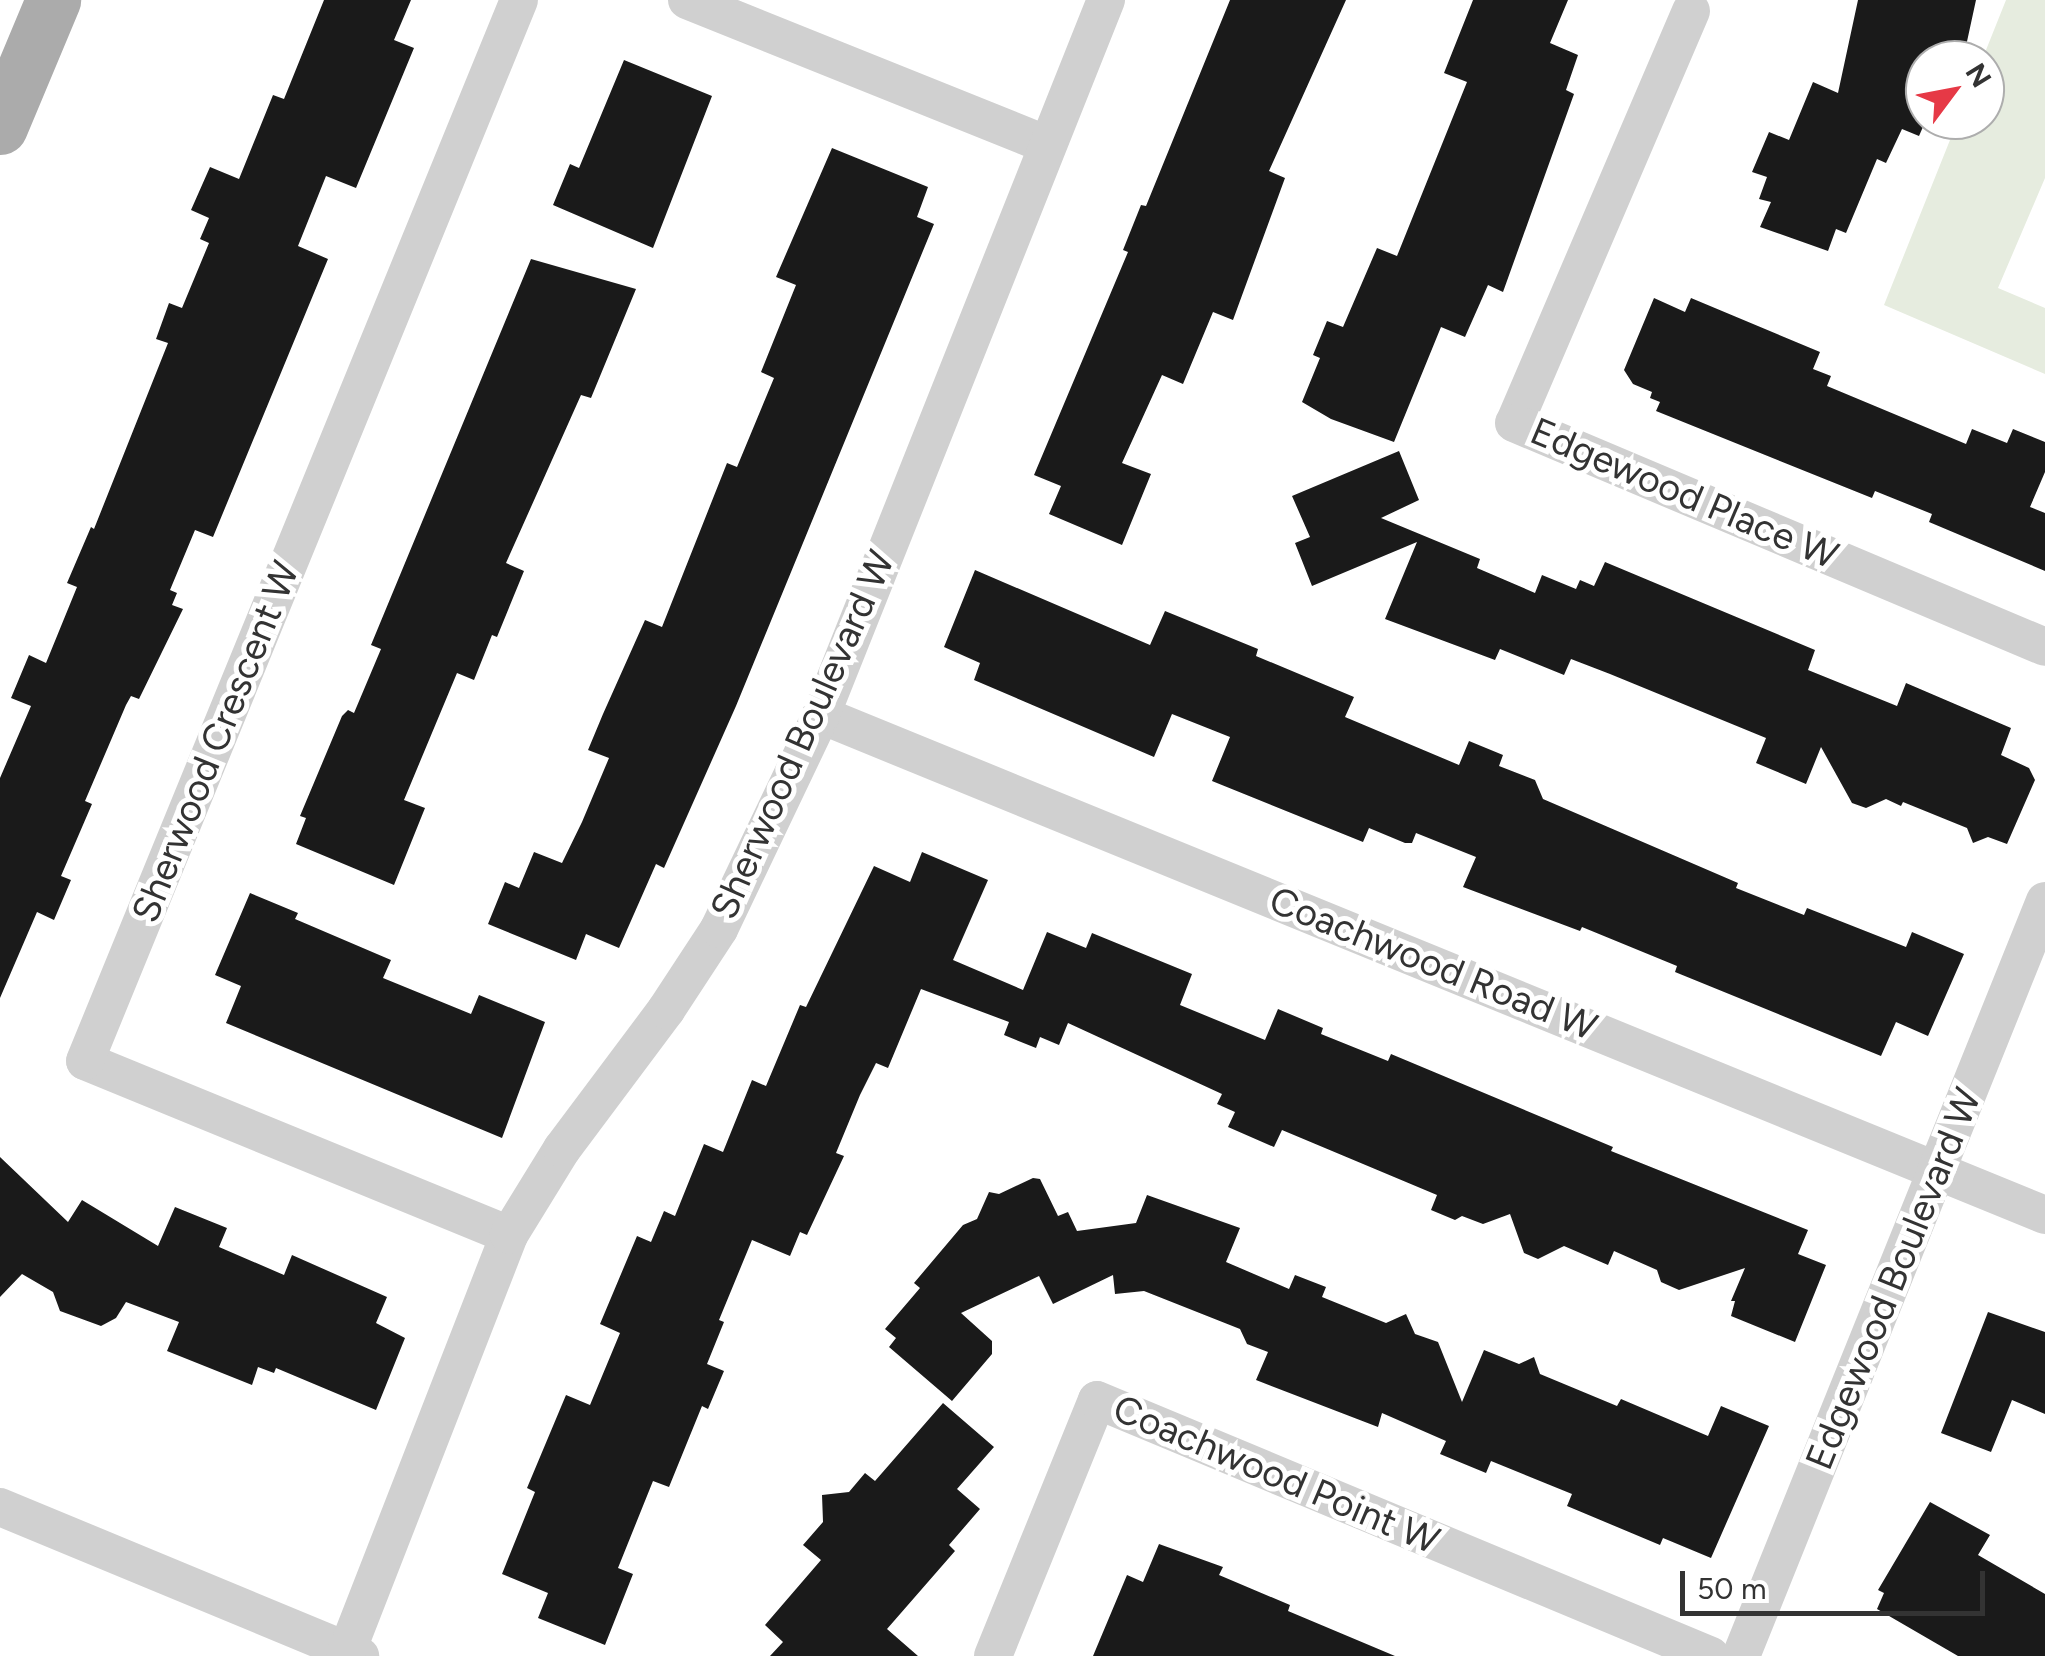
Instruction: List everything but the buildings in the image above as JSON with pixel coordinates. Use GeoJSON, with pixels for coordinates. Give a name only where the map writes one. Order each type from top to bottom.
{"type":"FeatureCollection","features":[{"type":"Feature","properties":{"kind":"main road"},"geometry":{"type":"LineString","coordinates":[[0,127],[53,0]]}},
{"type":"Feature","properties":{"kind":"street","name":"Sherwood Crescent W"},"geometry":{"type":"LineString","coordinates":[[509,1235],[86,1061],[519,0]]}},
{"type":"Feature","properties":{"kind":"street"},"geometry":{"type":"LineString","coordinates":[[687,0],[1046,144]]}},
{"type":"Feature","properties":{"kind":"street","name":"Sherwood Boulevard W"},"geometry":{"type":"LineString","coordinates":[[350,1654],[509,1235],[562,1150],[666,1010],[719,929],[820,715],[1106,0]]}},
{"type":"Feature","properties":{"kind":"street","name":"Edgewood Place W"},"geometry":{"type":"LineString","coordinates":[[1691,11],[1514,422],[2045,647]]}},
{"type":"Feature","properties":{"kind":"street","name":"Coachwood Road W"},"geometry":{"type":"LineString","coordinates":[[820,715],[2045,1215]]}},
{"type":"Feature","properties":{"kind":"street","name":"Edgewood Boulevard W"},"geometry":{"type":"LineString","coordinates":[[1741,1656],[2045,901]]}},
{"type":"Feature","properties":{"kind":"street","name":"Coachwood Point W"},"geometry":{"type":"LineString","coordinates":[[993,1656],[1097,1400],[1710,1656]]}},
{"type":"Feature","properties":{"kind":"street"},"geometry":{"type":"LineString","coordinates":[[0,1506],[350,1654]]}},
{"type":"Feature","properties":{"kind":"shaded area"},"geometry":{"type":"Polygon","coordinates":[[[2006,0],[2045,0],[2045,178],[1998,288],[2045,308],[2045,374],[1884,305],[1950,140],[2005,140],[2005,40],[1990,40],[2006,0]]]}}]}
